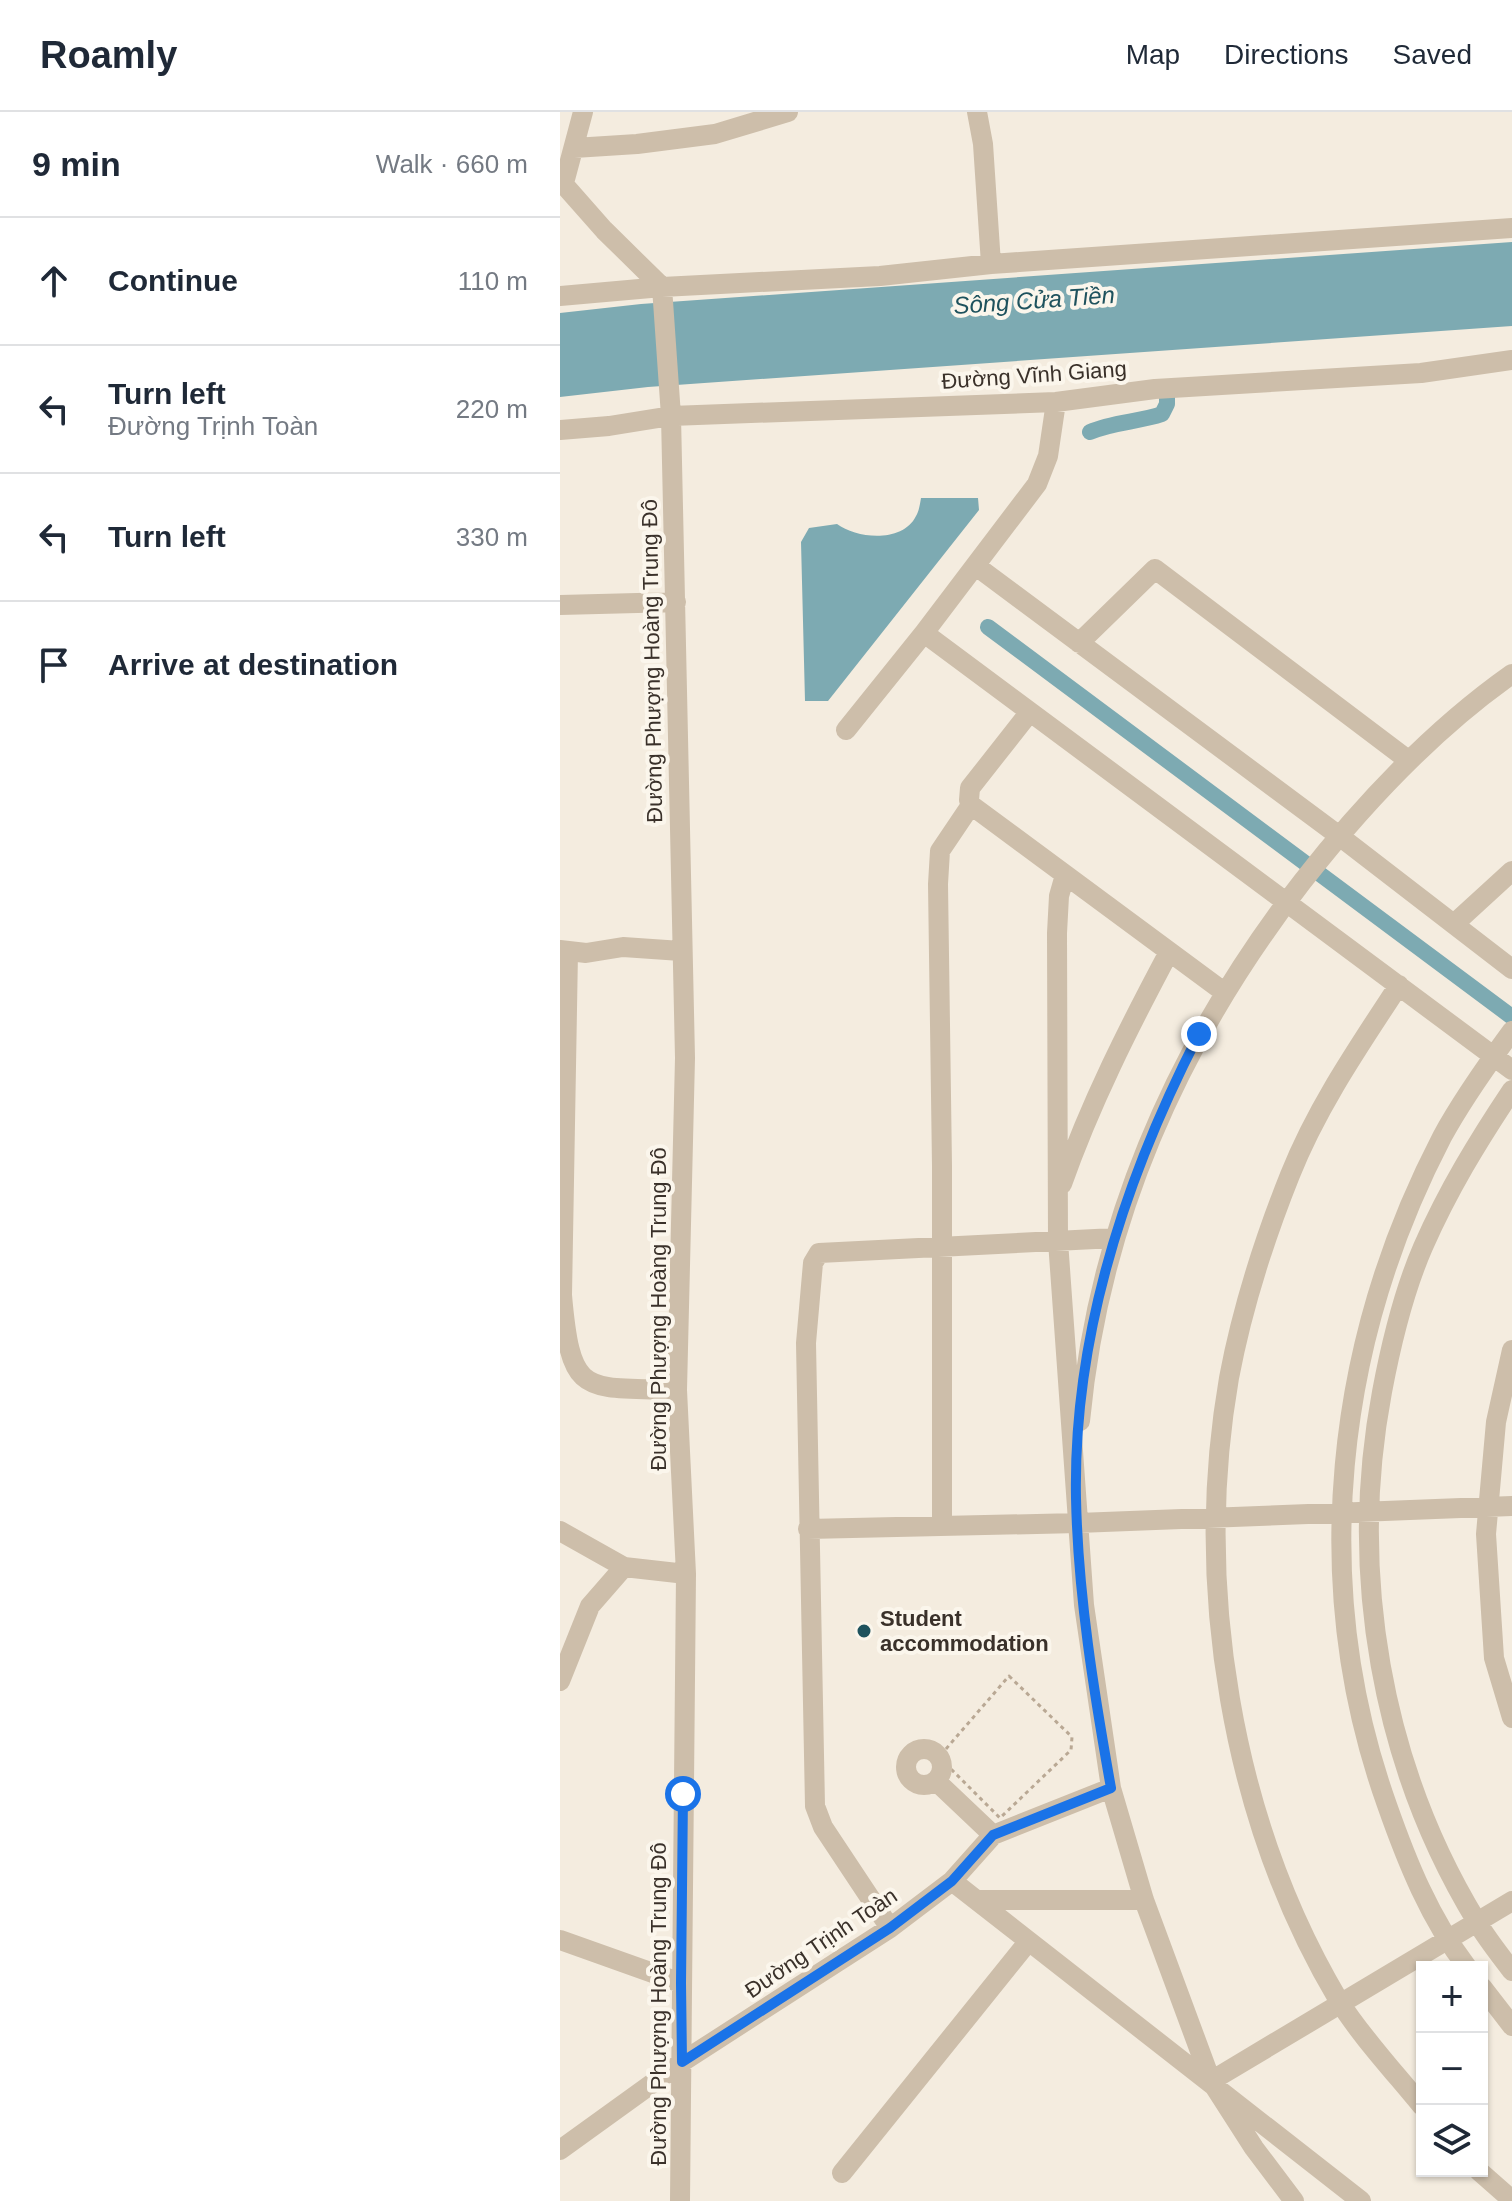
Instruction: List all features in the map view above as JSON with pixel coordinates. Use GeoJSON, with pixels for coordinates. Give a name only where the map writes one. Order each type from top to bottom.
{"type":"FeatureCollection","features":[{"type":"Feature","properties":{"kind":"street"},"geometry":{"type":"LineString","coordinates":[[583,112],[562,182],[662,296]]}},
{"type":"Feature","properties":{"kind":"street"},"geometry":{"type":"LineString","coordinates":[[574,148],[715,134],[788,112]]}},
{"type":"Feature","properties":{"kind":"street"},"geometry":{"type":"LineString","coordinates":[[977,112],[983,144],[991,264]]}},
{"type":"Feature","properties":{"kind":"street"},"geometry":{"type":"LineString","coordinates":[[560,296],[662,296],[991,264],[1512,228]]}},
{"type":"Feature","properties":{"kind":"street","name":"Đường Phượng Hoàng Trung Đô"},"geometry":{"type":"LineString","coordinates":[[662,296],[670,407],[676,602],[685,1058],[677,1390],[686,1574],[680,2201]]}},
{"type":"Feature","properties":{"kind":"street","name":"Đường Vĩnh Giang"},"geometry":{"type":"LineString","coordinates":[[560,430],[609,426],[670,407],[1056,402],[1155,389],[1421,373],[1512,360]]}},
{"type":"Feature","properties":{"kind":"street"},"geometry":{"type":"LineString","coordinates":[[846,730],[1027,499],[1043,471],[1056,402]]}},
{"type":"Feature","properties":{"kind":"street"},"geometry":{"type":"LineString","coordinates":[[976,566],[1334,841],[1454,924],[1512,969]]}},
{"type":"Feature","properties":{"kind":"street"},"geometry":{"type":"LineString","coordinates":[[1079,643],[1155,569],[1408,760]]}},
{"type":"Feature","properties":{"kind":"street"},"geometry":{"type":"LineString","coordinates":[[560,605],[676,602]]}},
{"type":"Feature","properties":{"kind":"street"},"geometry":{"type":"LineString","coordinates":[[924,633],[1029,713],[1292,895],[1399,985],[1503,1042],[1512,1070]]}},
{"type":"Feature","properties":{"kind":"street"},"geometry":{"type":"LineString","coordinates":[[1076,1497],[1087,1365],[1115,1238],[1157,1121],[1199,1034],[1224,992],[1334,841],[1408,760],[1512,674]]}},
{"type":"Feature","properties":{"kind":"street"},"geometry":{"type":"LineString","coordinates":[[1029,713],[970,788],[971,805],[1224,992]]}},
{"type":"Feature","properties":{"kind":"street"},"geometry":{"type":"LineString","coordinates":[[942,1526],[939,862],[940,851],[971,805]]}},
{"type":"Feature","properties":{"kind":"street"},"geometry":{"type":"LineString","coordinates":[[1454,924],[1512,871]]}},
{"type":"Feature","properties":{"kind":"street"},"geometry":{"type":"LineString","coordinates":[[1065,875],[1059,896],[1057,933],[1058,1241],[1084,1605],[1111,1788],[1144,1900],[1211,2081],[1254,2148],[1294,2201]]}},
{"type":"Feature","properties":{"kind":"street"},"geometry":{"type":"LineString","coordinates":[[677,1390],[594,1385],[575,1368],[568,1347],[561,1294],[564,951],[586,953],[623,947],[681,951]]}},
{"type":"Feature","properties":{"kind":"street"},"geometry":{"type":"LineString","coordinates":[[1058,1198],[1094,1104],[1169,952]]}},
{"type":"Feature","properties":{"kind":"street"},"geometry":{"type":"LineString","coordinates":[[1399,985],[1340,1076],[1291,1172],[1254,1274],[1229,1379],[1217,1486],[1217,1594],[1229,1701],[1255,1805],[1292,1906],[1340,2002],[1421,2105]]}},
{"type":"Feature","properties":{"kind":"street"},"geometry":{"type":"LineString","coordinates":[[1462,1961],[1447,1941],[1406,1857],[1374,1769],[1351,1663],[1342,1586],[1342,1492],[1352,1399],[1372,1308],[1403,1219],[1443,1135],[1503,1042]]}},
{"type":"Feature","properties":{"kind":"street"},"geometry":{"type":"LineString","coordinates":[[1512,1090],[1466,1160],[1422,1250],[1391,1345],[1373,1443],[1367,1543],[1376,1642],[1397,1740],[1431,1833],[1477,1922],[1512,1971]]}},
{"type":"Feature","properties":{"kind":"street"},"geometry":{"type":"LineString","coordinates":[[890,1928],[823,1827],[815,1806],[806,1343],[813,1263],[819,1253],[1115,1238]]}},
{"type":"Feature","properties":{"kind":"street"},"geometry":{"type":"LineString","coordinates":[[1512,1350],[1496,1422],[1486,1534],[1494,1658],[1512,1718]]}},
{"type":"Feature","properties":{"kind":"street"},"geometry":{"type":"LineString","coordinates":[[808,1529],[1078,1523],[1512,1506]]}},
{"type":"Feature","properties":{"kind":"street"},"geometry":{"type":"LineString","coordinates":[[560,1531],[624,1567],[686,1574]]}},
{"type":"Feature","properties":{"kind":"street"},"geometry":{"type":"LineString","coordinates":[[560,1681],[590,1606],[624,1567]]}},
{"type":"Feature","properties":{"kind":"street"},"geometry":{"type":"LineString","coordinates":[[929,1749],[939,1757],[942,1771],[936,1781],[924,1785],[909,1776],[906,1764],[917,1750],[929,1749]]}},
{"type":"Feature","properties":{"kind":"street"},"geometry":{"type":"LineString","coordinates":[[936,1781],[993,1835]]}},
{"type":"Feature","properties":{"kind":"street","name":"Đường Trịnh Toàn"},"geometry":{"type":"LineString","coordinates":[[560,2150],[682,2062],[890,1928],[952,1881],[993,1835],[1111,1788]]}},
{"type":"Feature","properties":{"kind":"street"},"geometry":{"type":"LineString","coordinates":[[952,1881],[1361,2201]]}},
{"type":"Feature","properties":{"kind":"street"},"geometry":{"type":"LineString","coordinates":[[976,1900],[1144,1900]]}},
{"type":"Feature","properties":{"kind":"street"},"geometry":{"type":"LineString","coordinates":[[1211,2081],[1512,1901]]}},
{"type":"Feature","properties":{"kind":"street"},"geometry":{"type":"LineString","coordinates":[[560,1940],[681,1983]]}},
{"type":"Feature","properties":{"kind":"street"},"geometry":{"type":"LineString","coordinates":[[842,2173],[1028,1942]]}},
{"type":"Feature","properties":{"kind":"street"},"geometry":{"type":"LineString","coordinates":[[1488,1995],[1512,2026]]}},
{"type":"Feature","properties":{"kind":"street"},"geometry":{"type":"LineString","coordinates":[[1486,2177],[1512,2200]]}},
{"type":"Feature","properties":{"kind":"path"},"geometry":{"type":"LineString","coordinates":[[1009,1676],[1072,1737],[1071,1750],[1000,1818],[939,1757],[1009,1676]]}},
{"type":"Feature","properties":{"kind":"water","name":"Sông Cửa Tiền"},"geometry":{"type":"Polygon","coordinates":[[[1512,242],[1512,326],[648,387],[560,397],[560,313],[641,304],[1512,242]]]}},
{"type":"Feature","properties":{"kind":"water"},"geometry":{"type":"Polygon","coordinates":[[[921,498],[978,498],[979,510],[828,701],[805,701],[801,542],[809,528],[837,524],[856,533],[891,534],[910,525],[921,498]]]}},
{"type":"Feature","properties":{"kind":"waterway"},"geometry":{"type":"LineString","coordinates":[[1090,432],[1162,414],[1167,404],[1167,394]]}},
{"type":"Feature","properties":{"kind":"waterway"},"geometry":{"type":"LineString","coordinates":[[988,627],[1512,1017]]}},
{"type":"Feature","properties":{"kind":"place","name":"Student accommodation"},"geometry":{"type":"Point","coordinates":[864,1631]}},
{"type":"Feature","properties":{"kind":"route"},"geometry":{"type":"LineString","coordinates":[[683,1794],[682,2062],[890,1928],[952,1881],[993,1835],[1111,1788],[1084,1605],[1076,1497],[1082,1401],[1098,1305],[1123,1211],[1157,1121],[1199,1034]]}}]}
